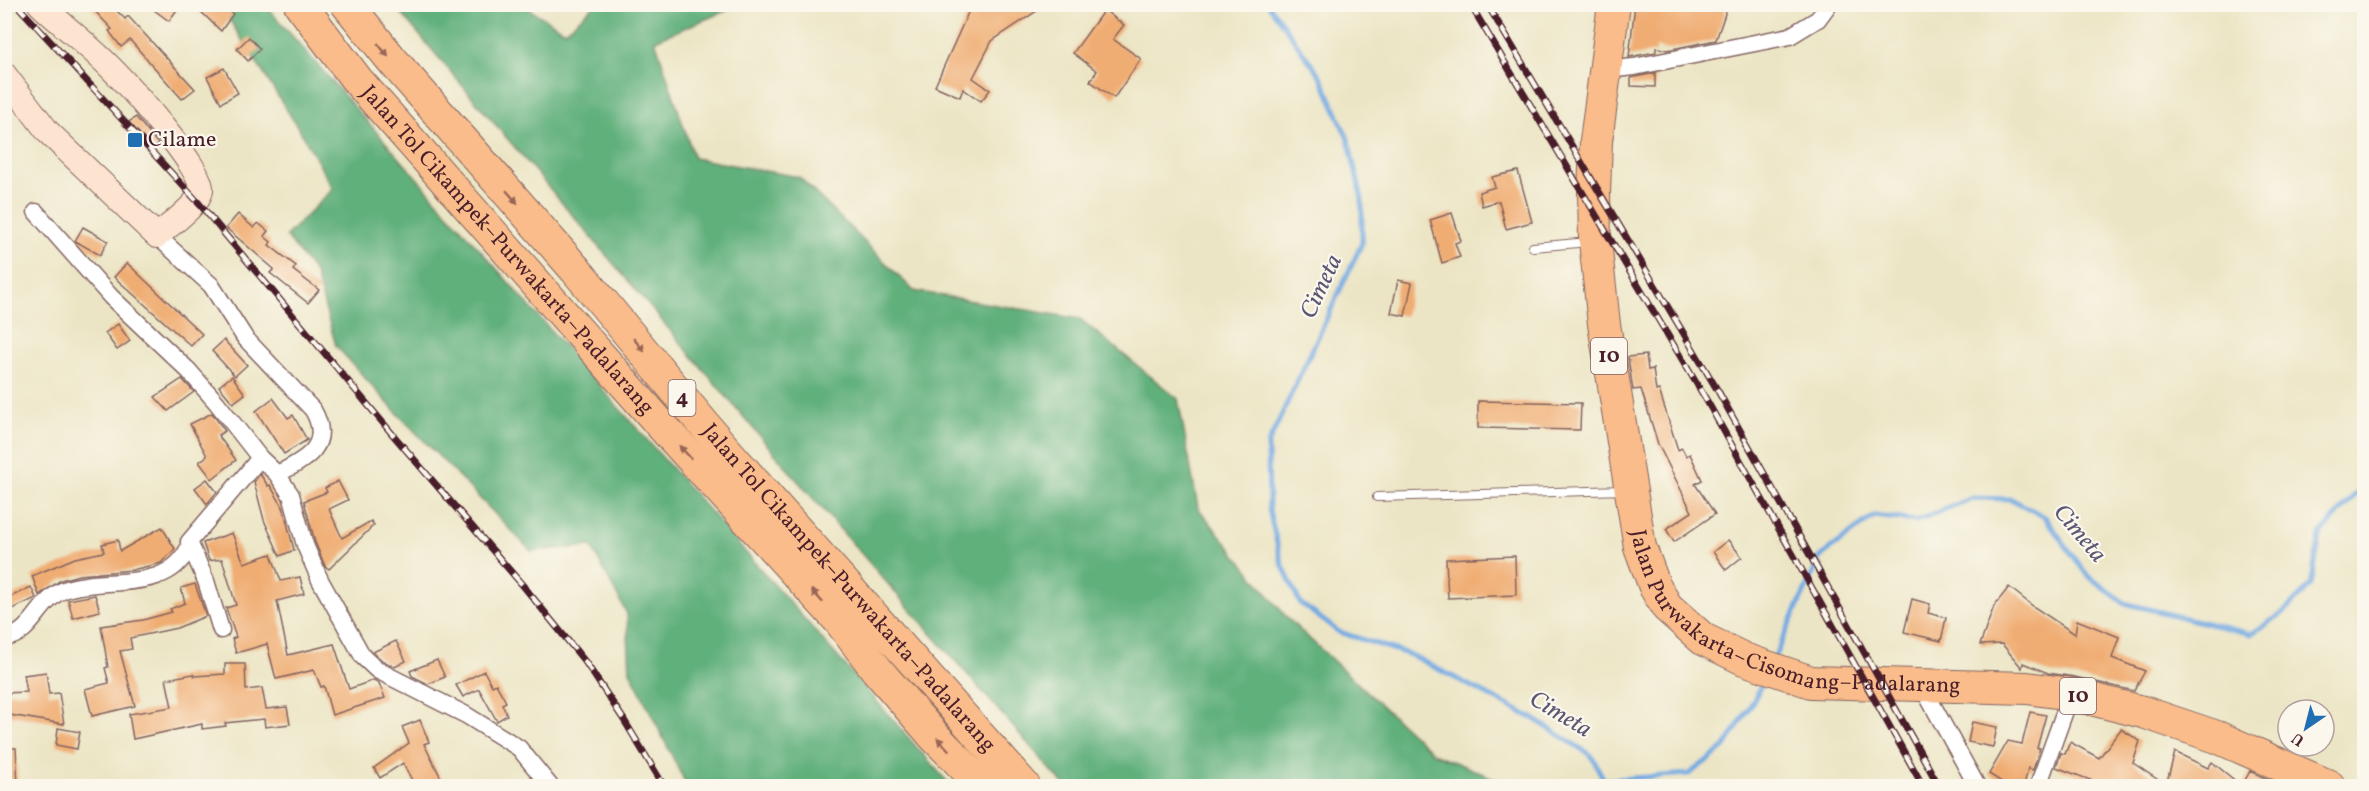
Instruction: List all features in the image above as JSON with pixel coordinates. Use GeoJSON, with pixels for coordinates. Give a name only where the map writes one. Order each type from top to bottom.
{"type":"FeatureCollection","features":[{"type":"Feature","properties":{"kind":"highway","name":"Jalan Tol Cikampek–Purwakarta–Padalarang"},"geometry":{"type":"LineString","coordinates":[[300,4],[357,80],[662,426],[839,620],[877,670],[935,737],[983,786]]}},
{"type":"Feature","properties":{"kind":"highway","name":"Jalan Tol Cikampek–Purwakarta–Padalarang"},"geometry":{"type":"LineString","coordinates":[[347,4],[399,69],[576,270],[721,445],[1024,786]]}},
{"type":"Feature","properties":{"kind":"highway","name":"Jalan Purwakarta–Cisomang–Padalarang"},"geometry":{"type":"LineString","coordinates":[[1614,4],[1596,141],[1595,241],[1604,324],[1640,547],[1655,586],[1667,607],[1703,639],[1744,659],[1811,682],[2027,688],[2071,694],[2143,712],[2217,737],[2329,786]]}},
{"type":"Feature","properties":{"kind":"street"},"geometry":{"type":"LineString","coordinates":[[40,4],[109,66],[180,148],[199,176],[201,193],[197,201],[157,236]]}},
{"type":"Feature","properties":{"kind":"street"},"geometry":{"type":"LineString","coordinates":[[1605,70],[1634,67],[1790,36],[1818,19],[1829,4]]}},
{"type":"Feature","properties":{"kind":"street"},"geometry":{"type":"LineString","coordinates":[[4,74],[48,132],[211,285],[245,338],[313,410],[320,421],[321,434],[315,449],[301,462],[277,474]]}},
{"type":"Feature","properties":{"kind":"street"},"geometry":{"type":"LineString","coordinates":[[36,213],[111,297],[189,371],[260,458],[277,474],[291,495],[305,545],[320,580],[347,630],[369,663],[377,670],[466,715],[519,748],[550,786]]}},
{"type":"Feature","properties":{"kind":"street"},"geometry":{"type":"LineString","coordinates":[[4,638],[17,636],[25,630],[41,608],[56,594],[65,590],[137,580],[167,572],[182,561],[192,537],[260,458]]}},
{"type":"Feature","properties":{"kind":"street"},"geometry":{"type":"LineString","coordinates":[[189,547],[202,571],[220,630]]}},
{"type":"Feature","properties":{"kind":"street"},"geometry":{"type":"LineString","coordinates":[[1922,686],[1977,786]]}},
{"type":"Feature","properties":{"kind":"street"},"geometry":{"type":"LineString","coordinates":[[2038,786],[2071,694]]}},
{"type":"Feature","properties":{"kind":"lane"},"geometry":{"type":"LineString","coordinates":[[1533,247],[1595,241]]}},
{"type":"Feature","properties":{"kind":"lane"},"geometry":{"type":"LineString","coordinates":[[1377,497],[1629,490]]}},
{"type":"Feature","properties":{"kind":"green space"},"geometry":{"type":"Polygon","coordinates":[[[220,5],[265,5],[951,786],[687,786],[630,671],[627,614],[591,546],[531,551],[395,411],[336,346],[315,273],[286,236],[333,189],[304,137],[220,5]]]}},
{"type":"Feature","properties":{"kind":"green space"},"geometry":{"type":"Polygon","coordinates":[[[394,5],[522,5],[565,31],[595,5],[728,5],[728,10],[655,40],[694,158],[799,177],[914,291],[1080,319],[1178,399],[1198,508],[1287,618],[1433,753],[1512,786],[1065,786],[797,480],[394,5]]]}},
{"type":"Feature","properties":{"kind":"building"},"geometry":{"type":"Polygon","coordinates":[[[88,4],[110,4],[125,19],[128,16],[195,89],[182,99],[130,40],[121,47],[109,31],[112,29],[88,4]]]}},
{"type":"Feature","properties":{"kind":"building"},"geometry":{"type":"Polygon","coordinates":[[[146,4],[181,4],[169,21],[146,4]]]}},
{"type":"Feature","properties":{"kind":"building"},"geometry":{"type":"Polygon","coordinates":[[[193,4],[220,4],[233,14],[221,31],[193,4]]]}},
{"type":"Feature","properties":{"kind":"building"},"geometry":{"type":"Polygon","coordinates":[[[972,4],[1047,4],[992,41],[973,78],[990,90],[981,101],[963,89],[960,97],[935,86],[972,4]]]}},
{"type":"Feature","properties":{"kind":"building"},"geometry":{"type":"Polygon","coordinates":[[[1635,4],[1724,4],[1725,14],[1716,40],[1667,50],[1656,47],[1656,52],[1629,57],[1635,4]]]}},
{"type":"Feature","properties":{"kind":"building"},"geometry":{"type":"Polygon","coordinates":[[[1104,10],[1124,25],[1113,39],[1141,59],[1114,98],[1090,81],[1097,71],[1073,53],[1104,10]]]}},
{"type":"Feature","properties":{"kind":"building"},"geometry":{"type":"Polygon","coordinates":[[[249,37],[260,49],[248,61],[237,49],[249,37]]]}},
{"type":"Feature","properties":{"kind":"building"},"geometry":{"type":"Polygon","coordinates":[[[224,68],[238,93],[221,103],[207,77],[224,68]]]}},
{"type":"Feature","properties":{"kind":"building"},"geometry":{"type":"Polygon","coordinates":[[[1655,73],[1655,87],[1631,86],[1631,78],[1655,73]]]}},
{"type":"Feature","properties":{"kind":"building"},"geometry":{"type":"Polygon","coordinates":[[[136,117],[158,144],[153,149],[129,122],[136,117]]]}},
{"type":"Feature","properties":{"kind":"building"},"geometry":{"type":"Polygon","coordinates":[[[1518,171],[1532,222],[1506,229],[1499,201],[1482,206],[1479,192],[1495,187],[1492,177],[1518,171]]]}},
{"type":"Feature","properties":{"kind":"building"},"geometry":{"type":"Polygon","coordinates":[[[1452,213],[1461,241],[1455,243],[1460,257],[1442,263],[1430,220],[1452,213]]]}},
{"type":"Feature","properties":{"kind":"building"},"geometry":{"type":"Polygon","coordinates":[[[238,214],[254,228],[258,223],[268,231],[264,236],[271,242],[269,245],[296,266],[293,270],[319,290],[308,303],[270,273],[274,269],[226,228],[238,214]]]}},
{"type":"Feature","properties":{"kind":"building"},"geometry":{"type":"Polygon","coordinates":[[[83,227],[108,241],[100,255],[75,241],[83,227]]]}},
{"type":"Feature","properties":{"kind":"building"},"geometry":{"type":"Polygon","coordinates":[[[127,263],[202,334],[191,346],[114,277],[127,263]]]}},
{"type":"Feature","properties":{"kind":"building"},"geometry":{"type":"Polygon","coordinates":[[[1398,280],[1412,283],[1405,316],[1391,313],[1398,280]]]}},
{"type":"Feature","properties":{"kind":"building"},"geometry":{"type":"Polygon","coordinates":[[[118,324],[130,341],[117,350],[105,333],[118,324]]]}},
{"type":"Feature","properties":{"kind":"building"},"geometry":{"type":"Polygon","coordinates":[[[224,340],[247,365],[235,376],[212,351],[224,340]]]}},
{"type":"Feature","properties":{"kind":"building"},"geometry":{"type":"Polygon","coordinates":[[[1646,355],[1648,370],[1653,369],[1656,391],[1659,390],[1678,450],[1682,448],[1686,456],[1690,454],[1702,480],[1695,484],[1715,514],[1674,542],[1666,529],[1692,512],[1658,444],[1641,389],[1633,390],[1628,357],[1646,355]]]}},
{"type":"Feature","properties":{"kind":"building"},"geometry":{"type":"Polygon","coordinates":[[[232,376],[245,394],[233,403],[219,386],[232,376]]]}},
{"type":"Feature","properties":{"kind":"building"},"geometry":{"type":"Polygon","coordinates":[[[182,379],[194,392],[168,411],[155,397],[182,379]]]}},
{"type":"Feature","properties":{"kind":"building"},"geometry":{"type":"Polygon","coordinates":[[[273,398],[288,418],[293,415],[307,440],[284,454],[256,411],[273,398]]]}},
{"type":"Feature","properties":{"kind":"building"},"geometry":{"type":"Polygon","coordinates":[[[1478,401],[1581,403],[1580,430],[1478,428],[1478,401]]]}},
{"type":"Feature","properties":{"kind":"building"},"geometry":{"type":"Polygon","coordinates":[[[212,413],[225,431],[218,435],[236,460],[212,479],[199,462],[207,456],[190,424],[212,413]]]}},
{"type":"Feature","properties":{"kind":"building"},"geometry":{"type":"Polygon","coordinates":[[[260,474],[268,486],[270,485],[283,507],[294,550],[280,556],[264,520],[254,482],[260,474]]]}},
{"type":"Feature","properties":{"kind":"building"},"geometry":{"type":"Polygon","coordinates":[[[207,479],[217,492],[207,504],[195,488],[207,479]]]}},
{"type":"Feature","properties":{"kind":"building"},"geometry":{"type":"Polygon","coordinates":[[[338,481],[348,500],[329,509],[342,538],[371,521],[374,525],[329,569],[325,566],[315,542],[304,501],[327,492],[325,488],[338,481]]]}},
{"type":"Feature","properties":{"kind":"building"},"geometry":{"type":"Polygon","coordinates":[[[162,527],[175,549],[161,563],[132,570],[79,575],[61,580],[39,595],[32,576],[75,558],[104,552],[102,544],[118,540],[120,551],[162,527]]]}},
{"type":"Feature","properties":{"kind":"building"},"geometry":{"type":"Polygon","coordinates":[[[232,533],[244,563],[271,554],[281,581],[300,577],[304,594],[277,601],[288,655],[334,644],[349,689],[374,680],[379,683],[385,698],[332,715],[324,686],[321,687],[314,670],[276,679],[267,644],[236,653],[232,639],[236,637],[226,608],[236,605],[222,559],[209,561],[203,543],[232,533]]]}},
{"type":"Feature","properties":{"kind":"building"},"geometry":{"type":"Polygon","coordinates":[[[1728,540],[1742,557],[1726,570],[1713,552],[1728,540]]]}},
{"type":"Feature","properties":{"kind":"building"},"geometry":{"type":"Polygon","coordinates":[[[1515,556],[1516,595],[1448,598],[1446,559],[1515,556]]]}},
{"type":"Feature","properties":{"kind":"building"},"geometry":{"type":"Polygon","coordinates":[[[195,584],[206,616],[177,628],[130,638],[132,649],[120,651],[135,706],[92,716],[85,689],[109,683],[105,668],[108,667],[101,626],[143,620],[172,612],[170,609],[185,603],[181,588],[195,584]]]}},
{"type":"Feature","properties":{"kind":"building"},"geometry":{"type":"Polygon","coordinates":[[[31,587],[36,598],[4,613],[4,600],[31,587]]]}},
{"type":"Feature","properties":{"kind":"building"},"geometry":{"type":"Polygon","coordinates":[[[2009,587],[2075,634],[2077,620],[2119,637],[2112,658],[2145,671],[2134,691],[2048,673],[2023,663],[2022,668],[2002,644],[1980,645],[1994,606],[2009,587]]]}},
{"type":"Feature","properties":{"kind":"building"},"geometry":{"type":"Polygon","coordinates":[[[95,595],[100,611],[73,618],[68,600],[95,595]]]}},
{"type":"Feature","properties":{"kind":"building"},"geometry":{"type":"Polygon","coordinates":[[[1912,599],[1930,604],[1928,613],[1946,618],[1941,641],[1904,632],[1912,599]]]}},
{"type":"Feature","properties":{"kind":"building"},"geometry":{"type":"Polygon","coordinates":[[[396,641],[406,661],[395,667],[383,661],[373,652],[396,641]]]}},
{"type":"Feature","properties":{"kind":"building"},"geometry":{"type":"Polygon","coordinates":[[[437,660],[445,677],[428,684],[412,676],[410,671],[437,660]]]}},
{"type":"Feature","properties":{"kind":"building"},"geometry":{"type":"Polygon","coordinates":[[[225,664],[245,664],[246,690],[262,688],[266,709],[287,707],[290,724],[265,727],[264,719],[225,723],[226,726],[202,729],[202,724],[133,739],[129,714],[172,707],[166,679],[193,674],[194,676],[225,674],[225,664]]]}},
{"type":"Feature","properties":{"kind":"building"},"geometry":{"type":"Polygon","coordinates":[[[484,671],[492,686],[496,684],[506,702],[502,704],[507,715],[497,721],[479,689],[463,697],[456,685],[484,671]]]}},
{"type":"Feature","properties":{"kind":"building"},"geometry":{"type":"Polygon","coordinates":[[[46,672],[49,694],[59,693],[64,724],[4,714],[4,693],[27,692],[24,675],[46,672]]]}},
{"type":"Feature","properties":{"kind":"building"},"geometry":{"type":"Polygon","coordinates":[[[2030,712],[2046,715],[2037,748],[2040,748],[2033,770],[2028,768],[2024,786],[2008,786],[1989,774],[2008,741],[2022,744],[2030,712]]]}},
{"type":"Feature","properties":{"kind":"building"},"geometry":{"type":"Polygon","coordinates":[[[420,720],[429,742],[424,744],[442,780],[440,781],[442,786],[415,786],[403,763],[380,778],[374,768],[409,743],[402,727],[420,720]]]}},
{"type":"Feature","properties":{"kind":"building"},"geometry":{"type":"Polygon","coordinates":[[[1972,722],[1997,727],[1993,747],[1968,742],[1972,722]]]}},
{"type":"Feature","properties":{"kind":"building"},"geometry":{"type":"Polygon","coordinates":[[[58,728],[80,732],[77,749],[56,745],[58,728]]]}},
{"type":"Feature","properties":{"kind":"building"},"geometry":{"type":"Polygon","coordinates":[[[2121,729],[2140,741],[2133,763],[2166,785],[2175,752],[2208,768],[2212,762],[2242,786],[2089,786],[2093,781],[2056,767],[2061,753],[2065,754],[2070,742],[2099,758],[2121,729]]]}},
{"type":"Feature","properties":{"kind":"building"},"geometry":{"type":"Polygon","coordinates":[[[4,748],[16,748],[18,786],[4,786],[4,748]]]}},
{"type":"Feature","properties":{"kind":"building"},"geometry":{"type":"Polygon","coordinates":[[[2250,771],[2282,786],[2242,786],[2250,771]]]}},
{"type":"Feature","properties":{"kind":"waterway","name":"Cimeta"},"geometry":{"type":"LineString","coordinates":[[1268,4],[1321,77],[1348,139],[1362,199],[1362,243],[1268,444],[1269,510],[1282,564],[1300,603],[1339,632],[1411,655],[1534,719],[1591,755],[1604,780],[1689,774],[1724,748],[1754,700],[1765,677]]}},
{"type":"Feature","properties":{"kind":"waterway","name":"Cimeta"},"geometry":{"type":"LineString","coordinates":[[1774,658],[1821,556],[1874,516],[1916,521],[1973,498],[2011,499],[2045,517],[2087,575],[2124,603],[2251,634],[2283,613],[2311,585],[2320,535],[2364,484]]}},
{"type":"Feature","properties":{"kind":"railway"},"geometry":{"type":"LineString","coordinates":[[16,4],[197,201],[525,588],[586,663],[664,786]]}},
{"type":"Feature","properties":{"kind":"railway"},"geometry":{"type":"LineString","coordinates":[[1470,4],[1707,401],[1923,786]]}},
{"type":"Feature","properties":{"kind":"railway"},"geometry":{"type":"LineString","coordinates":[[1487,4],[1718,391],[1939,786]]}},
{"type":"Feature","properties":{"kind":"place","name":"Cilame"},"geometry":{"type":"Point","coordinates":[135,140]}}]}
